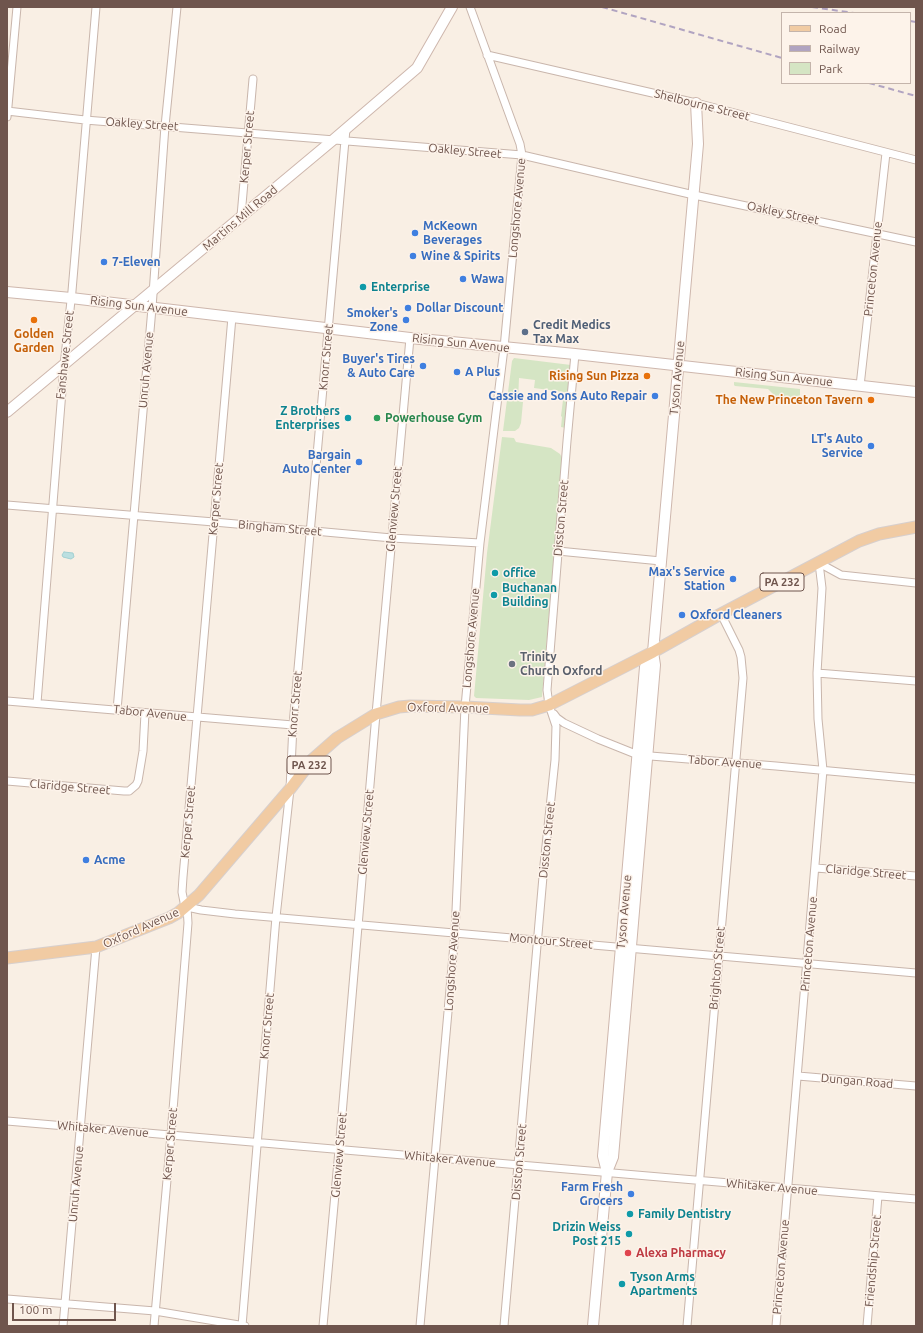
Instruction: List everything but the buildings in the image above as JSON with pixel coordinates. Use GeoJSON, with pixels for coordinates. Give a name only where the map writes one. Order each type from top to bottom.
{"type":"FeatureCollection","features":[{"type":"Feature","properties":{"kind":"main road","name":"Oxford Avenue"},"geometry":{"type":"LineString","coordinates":[[7,958],[96,947],[169,918],[187,907],[290,789],[312,760],[337,738],[376,714],[399,707],[465,707],[532,710],[548,705],[653,652],[859,541],[870,536],[916,527]]}},
{"type":"Feature","properties":{"kind":"street"},"geometry":{"type":"LineString","coordinates":[[7,116],[17,7]]}},
{"type":"Feature","properties":{"kind":"street","name":"Fanshawe Street"},"geometry":{"type":"LineString","coordinates":[[37,703],[64,366],[96,7]]}},
{"type":"Feature","properties":{"kind":"street","name":"Unruh Avenue"},"geometry":{"type":"LineString","coordinates":[[117,710],[152,308],[165,126],[177,7]]}},
{"type":"Feature","properties":{"kind":"street","name":"Martins Mill Road"},"geometry":{"type":"LineString","coordinates":[[7,412],[64,366],[417,68],[452,7]]}},
{"type":"Feature","properties":{"kind":"street","name":"Longshore Avenue"},"geometry":{"type":"LineString","coordinates":[[420,1326],[455,933],[465,707],[480,543],[504,348],[522,155],[520,144],[470,7]]}},
{"type":"Feature","properties":{"kind":"street","name":"Shelbourne Street"},"geometry":{"type":"LineString","coordinates":[[487,55],[696,103],[916,160]]}},
{"type":"Feature","properties":{"kind":"street","name":"Kerper Street"},"geometry":{"type":"LineString","coordinates":[[241,216],[253,78]]}},
{"type":"Feature","properties":{"kind":"street","name":"Tyson Avenue"},"geometry":{"type":"LineString","coordinates":[[593,1326],[607,1172],[613,1157],[616,1059],[643,756],[645,667],[653,652],[698,144],[696,103]]}},
{"type":"Feature","properties":{"kind":"street","name":"Oakley Street"},"geometry":{"type":"LineString","coordinates":[[7,111],[86,120],[247,134],[522,155],[694,195],[916,242]]}},
{"type":"Feature","properties":{"kind":"street","name":"Knorr Street"},"geometry":{"type":"LineString","coordinates":[[243,1326],[276,918],[290,789],[293,725],[346,129]]}},
{"type":"Feature","properties":{"kind":"street","name":"Princeton Avenue"},"geometry":{"type":"LineString","coordinates":[[860,386],[886,153]]}},
{"type":"Feature","properties":{"kind":"street","name":"Rising Sun Avenue"},"geometry":{"type":"LineString","coordinates":[[7,292],[71,298],[410,338],[575,354],[916,392]]}},
{"type":"Feature","properties":{"kind":"street","name":"Kerper Street"},"geometry":{"type":"LineString","coordinates":[[154,1326],[188,923],[187,907],[184,902],[182,892],[183,878],[232,318]]}},
{"type":"Feature","properties":{"kind":"street","name":"Glenview Street"},"geometry":{"type":"LineString","coordinates":[[323,1326],[410,338]]}},
{"type":"Feature","properties":{"kind":"street","name":"Disston Street"},"geometry":{"type":"LineString","coordinates":[[504,1326],[544,865],[555,760],[556,726],[548,705],[546,690],[575,354]]}},
{"type":"Feature","properties":{"kind":"street","name":"Bingham Street"},"geometry":{"type":"LineString","coordinates":[[7,505],[392,538],[480,543]]}},
{"type":"Feature","properties":{"kind":"street"},"geometry":{"type":"LineString","coordinates":[[558,551],[661,561]]}},
{"type":"Feature","properties":{"kind":"street"},"geometry":{"type":"LineString","coordinates":[[819,563],[841,575],[916,582]]}},
{"type":"Feature","properties":{"kind":"street","name":"Princeton Avenue"},"geometry":{"type":"LineString","coordinates":[[776,1326],[808,964],[823,770],[818,719],[817,673],[822,588],[819,563]]}},
{"type":"Feature","properties":{"kind":"street","name":"Brighton Street"},"geometry":{"type":"LineString","coordinates":[[687,1326],[743,678],[739,650],[721,614]]}},
{"type":"Feature","properties":{"kind":"street"},"geometry":{"type":"LineString","coordinates":[[817,673],[916,681]]}},
{"type":"Feature","properties":{"kind":"street","name":"Tabor Avenue"},"geometry":{"type":"LineString","coordinates":[[7,701],[293,725]]}},
{"type":"Feature","properties":{"kind":"street","name":"Tabor Avenue"},"geometry":{"type":"LineString","coordinates":[[548,705],[557,718],[564,723],[598,739],[643,756],[916,779]]}},
{"type":"Feature","properties":{"kind":"street","name":"Claridge Street"},"geometry":{"type":"LineString","coordinates":[[7,781],[124,791],[133,788],[139,777],[145,713]]}},
{"type":"Feature","properties":{"kind":"street","name":"Claridge Street"},"geometry":{"type":"LineString","coordinates":[[816,868],[916,876]]}},
{"type":"Feature","properties":{"kind":"street","name":"Montour Street"},"geometry":{"type":"LineString","coordinates":[[187,907],[201,910],[276,918],[916,973]]}},
{"type":"Feature","properties":{"kind":"street","name":"Unruh Avenue"},"geometry":{"type":"LineString","coordinates":[[63,1326],[96,947]]}},
{"type":"Feature","properties":{"kind":"street","name":"Dungan Road"},"geometry":{"type":"LineString","coordinates":[[798,1076],[916,1086]]}},
{"type":"Feature","properties":{"kind":"street","name":"Whitaker Avenue"},"geometry":{"type":"LineString","coordinates":[[7,1121],[916,1199]]}},
{"type":"Feature","properties":{"kind":"street","name":"Friendship Street"},"geometry":{"type":"LineString","coordinates":[[867,1326],[878,1196]]}},
{"type":"Feature","properties":{"kind":"street"},"geometry":{"type":"LineString","coordinates":[[7,1299],[155,1311],[243,1326]]}},
{"type":"Feature","properties":{"kind":"green space"},"geometry":{"type":"Polygon","coordinates":[[[514,358],[571,365],[566,428],[561,427],[564,392],[534,388],[535,380],[519,378],[518,401],[523,402],[521,423],[519,428],[515,431],[503,431],[512,361],[514,358]]]}},
{"type":"Feature","properties":{"kind":"green space"},"geometry":{"type":"Polygon","coordinates":[[[734,382],[800,389],[800,398],[777,398],[768,389],[735,386],[734,382]]]}},
{"type":"Feature","properties":{"kind":"green space"},"geometry":{"type":"Polygon","coordinates":[[[502,437],[514,438],[516,442],[551,448],[560,454],[562,458],[542,697],[529,700],[476,698],[474,696],[487,553],[502,437]]]}},
{"type":"Feature","properties":{"kind":"water"},"geometry":{"type":"Polygon","coordinates":[[[64,552],[73,553],[74,557],[71,559],[63,557],[62,555],[64,552]]]}},
{"type":"Feature","properties":{"kind":"railway"},"geometry":{"type":"LineString","coordinates":[[602,7],[781,58]]}},
{"type":"Feature","properties":{"kind":"railway"},"geometry":{"type":"LineString","coordinates":[[812,7],[847,12]]}},
{"type":"Feature","properties":{"kind":"railway"},"geometry":{"type":"LineString","coordinates":[[911,21],[916,22]]}},
{"type":"Feature","properties":{"kind":"railway"},"geometry":{"type":"LineString","coordinates":[[873,84],[916,96]]}},
{"type":"Feature","properties":{"kind":"place","name":"McKeown Beverages"},"geometry":{"type":"Point","coordinates":[415,233]}},
{"type":"Feature","properties":{"kind":"place","name":"Wine & Spirits"},"geometry":{"type":"Point","coordinates":[413,256]}},
{"type":"Feature","properties":{"kind":"place","name":"7-Eleven"},"geometry":{"type":"Point","coordinates":[104,262]}},
{"type":"Feature","properties":{"kind":"place","name":"Wawa"},"geometry":{"type":"Point","coordinates":[463,279]}},
{"type":"Feature","properties":{"kind":"place","name":"Enterprise"},"geometry":{"type":"Point","coordinates":[363,287]}},
{"type":"Feature","properties":{"kind":"place","name":"Dollar Discount"},"geometry":{"type":"Point","coordinates":[408,308]}},
{"type":"Feature","properties":{"kind":"place","name":"Golden Garden"},"geometry":{"type":"Point","coordinates":[34,320]}},
{"type":"Feature","properties":{"kind":"place","name":"Smoker's Zone"},"geometry":{"type":"Point","coordinates":[406,320]}},
{"type":"Feature","properties":{"kind":"place","name":"Credit Medics Tax Max"},"geometry":{"type":"Point","coordinates":[525,332]}},
{"type":"Feature","properties":{"kind":"place","name":"Buyer's Tires & Auto Care"},"geometry":{"type":"Point","coordinates":[423,366]}},
{"type":"Feature","properties":{"kind":"place","name":"A Plus"},"geometry":{"type":"Point","coordinates":[457,372]}},
{"type":"Feature","properties":{"kind":"place","name":"Rising Sun Pizza"},"geometry":{"type":"Point","coordinates":[647,376]}},
{"type":"Feature","properties":{"kind":"place","name":"Cassie and Sons Auto Repair"},"geometry":{"type":"Point","coordinates":[655,396]}},
{"type":"Feature","properties":{"kind":"place","name":"The New Princeton Tavern"},"geometry":{"type":"Point","coordinates":[871,400]}},
{"type":"Feature","properties":{"kind":"place","name":"Z Brothers Enterprises"},"geometry":{"type":"Point","coordinates":[348,418]}},
{"type":"Feature","properties":{"kind":"place","name":"Powerhouse Gym"},"geometry":{"type":"Point","coordinates":[377,418]}},
{"type":"Feature","properties":{"kind":"place","name":"LT's Auto Service"},"geometry":{"type":"Point","coordinates":[871,446]}},
{"type":"Feature","properties":{"kind":"place","name":"Bargain Auto Center"},"geometry":{"type":"Point","coordinates":[359,462]}},
{"type":"Feature","properties":{"kind":"place","name":"office"},"geometry":{"type":"Point","coordinates":[495,573]}},
{"type":"Feature","properties":{"kind":"place","name":"Max's Service Station"},"geometry":{"type":"Point","coordinates":[733,579]}},
{"type":"Feature","properties":{"kind":"place","name":"Buchanan Building"},"geometry":{"type":"Point","coordinates":[494,595]}},
{"type":"Feature","properties":{"kind":"place","name":"Oxford Cleaners"},"geometry":{"type":"Point","coordinates":[682,615]}},
{"type":"Feature","properties":{"kind":"place","name":"Trinity Church Oxford"},"geometry":{"type":"Point","coordinates":[512,664]}},
{"type":"Feature","properties":{"kind":"place","name":"Acme"},"geometry":{"type":"Point","coordinates":[86,860]}},
{"type":"Feature","properties":{"kind":"place","name":"Farm Fresh Grocers"},"geometry":{"type":"Point","coordinates":[631,1194]}},
{"type":"Feature","properties":{"kind":"place","name":"Family Dentistry"},"geometry":{"type":"Point","coordinates":[630,1214]}},
{"type":"Feature","properties":{"kind":"place","name":"Drizin Weiss Post 215"},"geometry":{"type":"Point","coordinates":[629,1234]}},
{"type":"Feature","properties":{"kind":"place","name":"Alexa Pharmacy"},"geometry":{"type":"Point","coordinates":[628,1253]}},
{"type":"Feature","properties":{"kind":"place","name":"Tyson Arms Apartments"},"geometry":{"type":"Point","coordinates":[622,1284]}}]}
